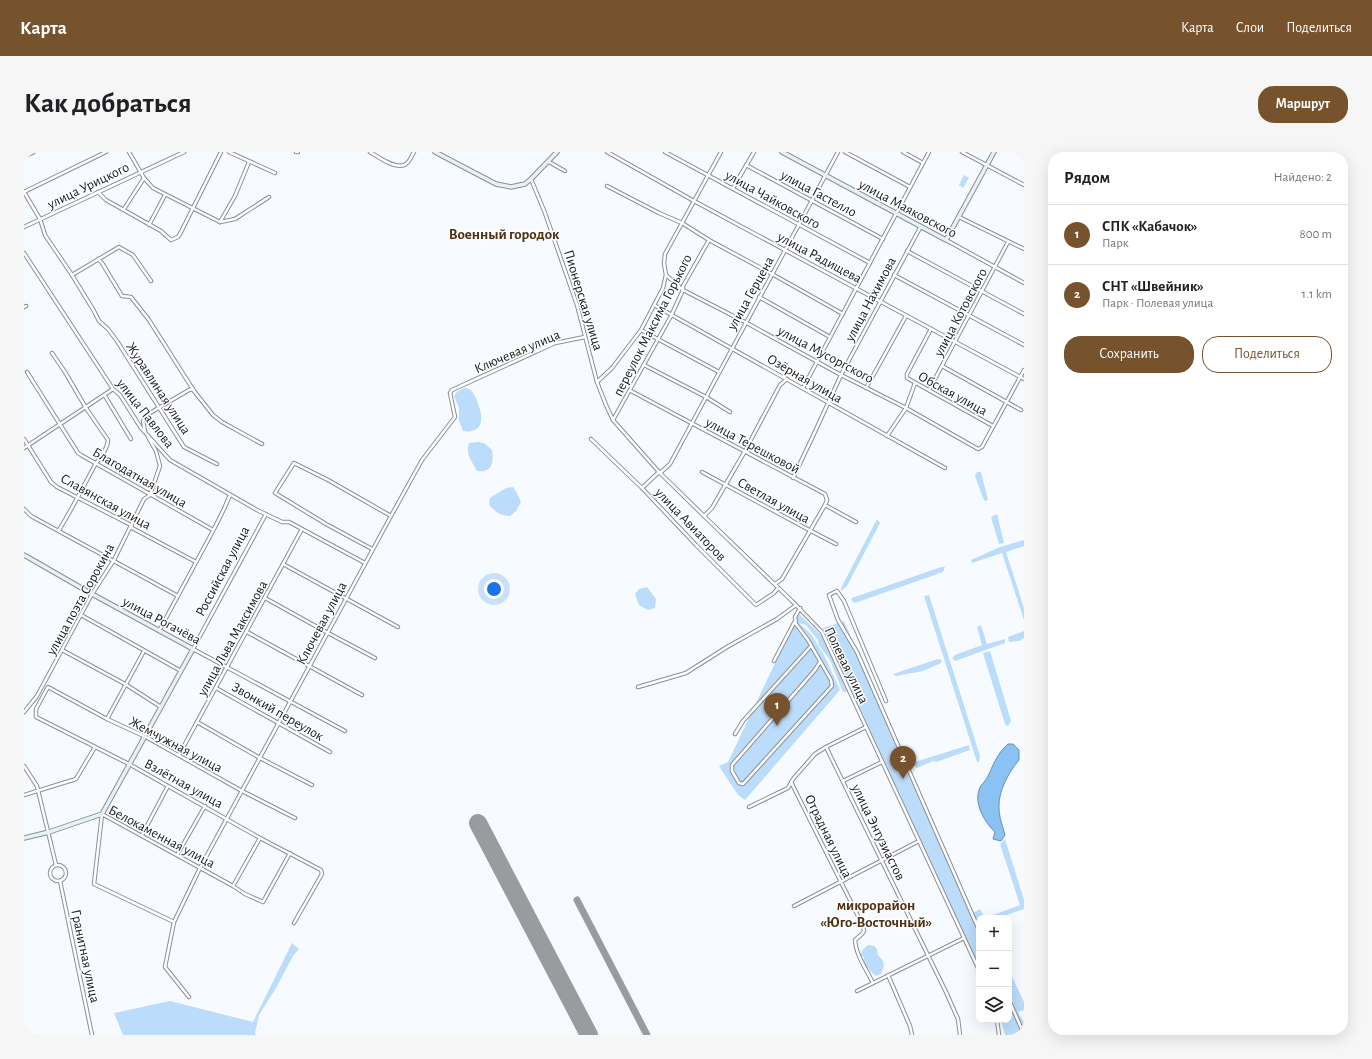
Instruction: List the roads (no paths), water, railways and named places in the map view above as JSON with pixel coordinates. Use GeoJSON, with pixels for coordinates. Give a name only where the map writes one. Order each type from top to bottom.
{"type":"FeatureCollection","features":[{"type":"Feature","properties":{"kind":"street"},"geometry":{"type":"LineString","coordinates":[[24,156],[33,152]]}},
{"type":"Feature","properties":{"kind":"street"},"geometry":{"type":"LineString","coordinates":[[24,192],[106,152]]}},
{"type":"Feature","properties":{"kind":"street"},"geometry":{"type":"LineString","coordinates":[[129,152],[140,172],[153,188],[220,222],[235,219],[269,197]]}},
{"type":"Feature","properties":{"kind":"street","name":"улица Урицкого"},"geometry":{"type":"LineString","coordinates":[[24,227],[184,152]]}},
{"type":"Feature","properties":{"kind":"street"},"geometry":{"type":"LineString","coordinates":[[98,192],[106,200],[150,225],[171,240],[178,236],[181,232],[221,152]]}},
{"type":"Feature","properties":{"kind":"street"},"geometry":{"type":"LineString","coordinates":[[230,152],[275,173]]}},
{"type":"Feature","properties":{"kind":"street"},"geometry":{"type":"LineString","coordinates":[[370,152],[400,167],[407,164],[414,152]]}},
{"type":"Feature","properties":{"kind":"street"},"geometry":{"type":"LineString","coordinates":[[436,152],[500,186],[510,187],[518,186],[531,179],[557,152]]}},
{"type":"Feature","properties":{"kind":"street","name":"улица Радищева"},"geometry":{"type":"LineString","coordinates":[[607,152],[694,201],[1024,379]]}},
{"type":"Feature","properties":{"kind":"street","name":"улица Чайковского"},"geometry":{"type":"LineString","coordinates":[[665,152],[870,263]]}},
{"type":"Feature","properties":{"kind":"street"},"geometry":{"type":"LineString","coordinates":[[597,382],[612,368],[641,330],[663,288],[666,275],[664,264],[665,254],[721,152]]}},
{"type":"Feature","properties":{"kind":"street"},"geometry":{"type":"LineString","coordinates":[[733,188],[754,152]]}},
{"type":"Feature","properties":{"kind":"street","name":"улица Маяковского"},"geometry":{"type":"LineString","coordinates":[[782,152],[1024,283]]}},
{"type":"Feature","properties":{"kind":"street","name":"улица Герцена"},"geometry":{"type":"LineString","coordinates":[[642,488],[670,464],[745,322],[838,152]]}},
{"type":"Feature","properties":{"kind":"street"},"geometry":{"type":"LineString","coordinates":[[846,152],[910,187]]}},
{"type":"Feature","properties":{"kind":"street"},"geometry":{"type":"LineString","coordinates":[[903,152],[924,163]]}},
{"type":"Feature","properties":{"kind":"street"},"geometry":{"type":"LineString","coordinates":[[803,388],[929,152]]}},
{"type":"Feature","properties":{"kind":"street"},"geometry":{"type":"LineString","coordinates":[[962,152],[1024,185]]}},
{"type":"Feature","properties":{"kind":"street"},"geometry":{"type":"LineString","coordinates":[[946,240],[994,152]]}},
{"type":"Feature","properties":{"kind":"street"},"geometry":{"type":"LineString","coordinates":[[220,222],[235,196],[249,162]]}},
{"type":"Feature","properties":{"kind":"street"},"geometry":{"type":"LineString","coordinates":[[549,162],[565,171]]}},
{"type":"Feature","properties":{"kind":"street","name":"улица Гастелло"},"geometry":{"type":"LineString","coordinates":[[746,165],[883,239]]}},
{"type":"Feature","properties":{"kind":"street"},"geometry":{"type":"LineString","coordinates":[[124,209],[144,178]]}},
{"type":"Feature","properties":{"kind":"street","name":"Пионерская улица"},"geometry":{"type":"LineString","coordinates":[[531,179],[545,213],[577,305],[597,382]]}},
{"type":"Feature","properties":{"kind":"street"},"geometry":{"type":"LineString","coordinates":[[607,186],[659,213],[682,222],[709,240],[843,314]]}},
{"type":"Feature","properties":{"kind":"street","name":"Журавлиная улица"},"geometry":{"type":"LineString","coordinates":[[24,192],[40,219],[45,235],[72,275],[98,321],[108,329],[117,341],[184,447],[217,464]]}},
{"type":"Feature","properties":{"kind":"street"},"geometry":{"type":"LineString","coordinates":[[150,225],[165,195]]}},
{"type":"Feature","properties":{"kind":"street"},"geometry":{"type":"LineString","coordinates":[[959,217],[1024,249]]}},
{"type":"Feature","properties":{"kind":"street","name":"улица Нахимова"},"geometry":{"type":"LineString","coordinates":[[793,478],[841,375],[921,226]]}},
{"type":"Feature","properties":{"kind":"street","name":"переулок Максима Горького"},"geometry":{"type":"LineString","coordinates":[[614,420],[671,316],[683,290],[683,286],[709,240]]}},
{"type":"Feature","properties":{"kind":"street","name":"улица Котовского"},"geometry":{"type":"LineString","coordinates":[[929,390],[956,342],[1008,242]]}},
{"type":"Feature","properties":{"kind":"street"},"geometry":{"type":"LineString","coordinates":[[72,275],[119,248],[133,255],[151,281]]}},
{"type":"Feature","properties":{"kind":"street"},"geometry":{"type":"LineString","coordinates":[[907,251],[1024,314]]}},
{"type":"Feature","properties":{"kind":"street","name":"улица Павлова"},"geometry":{"type":"LineString","coordinates":[[24,253],[113,389],[120,395],[145,432],[170,460],[266,514],[282,522],[289,522],[366,563]]}},
{"type":"Feature","properties":{"kind":"street"},"geometry":{"type":"LineString","coordinates":[[98,259],[122,296],[131,298],[149,320],[193,390],[213,415],[222,422],[262,444]]}},
{"type":"Feature","properties":{"kind":"street","name":"улица Мусоргского"},"geometry":{"type":"LineString","coordinates":[[666,275],[683,290],[841,375],[906,408],[978,449],[982,447],[993,426]]}},
{"type":"Feature","properties":{"kind":"street"},"geometry":{"type":"LineString","coordinates":[[894,275],[1024,345]]}},
{"type":"Feature","properties":{"kind":"street"},"geometry":{"type":"LineString","coordinates":[[759,297],[830,337]]}},
{"type":"Feature","properties":{"kind":"street","name":"Озёрная улица"},"geometry":{"type":"LineString","coordinates":[[654,305],[671,316],[732,348],[945,468]]}},
{"type":"Feature","properties":{"kind":"street"},"geometry":{"type":"LineString","coordinates":[[866,388],[906,316]]}},
{"type":"Feature","properties":{"kind":"street","name":"Обская улица"},"geometry":{"type":"LineString","coordinates":[[931,328],[907,374],[908,378],[993,426]]}},
{"type":"Feature","properties":{"kind":"street"},"geometry":{"type":"LineString","coordinates":[[641,330],[719,372]]}},
{"type":"Feature","properties":{"kind":"street","name":"Ключевая улица"},"geometry":{"type":"LineString","coordinates":[[189,997],[165,967],[174,922],[200,868],[366,563],[372,549],[422,460],[455,417],[450,394],[452,390],[555,343],[585,336]]}},
{"type":"Feature","properties":{"kind":"street"},"geometry":{"type":"LineString","coordinates":[[52,353],[108,440],[108,444],[59,530]]}},
{"type":"Feature","properties":{"kind":"street"},"geometry":{"type":"LineString","coordinates":[[644,365],[706,397],[730,412]]}},
{"type":"Feature","properties":{"kind":"street"},"geometry":{"type":"LineString","coordinates":[[942,366],[1021,410]]}},
{"type":"Feature","properties":{"kind":"street"},"geometry":{"type":"LineString","coordinates":[[993,426],[1024,370]]}},
{"type":"Feature","properties":{"kind":"street","name":"Благодатная улица"},"geometry":{"type":"LineString","coordinates":[[27,372],[78,453],[213,530]]}},
{"type":"Feature","properties":{"kind":"street"},"geometry":{"type":"LineString","coordinates":[[704,516],[712,508],[745,451],[780,385],[787,379]]}},
{"type":"Feature","properties":{"kind":"street","name":"Полевая улица"},"geometry":{"type":"LineString","coordinates":[[597,382],[614,420],[660,472],[800,608],[822,632],[976,964]]}},
{"type":"Feature","properties":{"kind":"street"},"geometry":{"type":"LineString","coordinates":[[887,436],[906,408],[915,383]]}},
{"type":"Feature","properties":{"kind":"street"},"geometry":{"type":"LineString","coordinates":[[24,448],[113,389]]}},
{"type":"Feature","properties":{"kind":"street"},"geometry":{"type":"LineString","coordinates":[[145,432],[143,421],[145,416],[189,390],[193,390]]}},
{"type":"Feature","properties":{"kind":"street","name":"улица Терешковой"},"geometry":{"type":"LineString","coordinates":[[631,391],[825,494],[827,500],[826,505]]}},
{"type":"Feature","properties":{"kind":"street"},"geometry":{"type":"LineString","coordinates":[[104,396],[131,439]]}},
{"type":"Feature","properties":{"kind":"street","name":"улица поэта Сорокина"},"geometry":{"type":"LineString","coordinates":[[24,712],[37,696],[92,594],[114,560],[144,500],[150,495],[160,466],[156,451],[145,432]]}},
{"type":"Feature","properties":{"kind":"street","name":"Славянская улица"},"geometry":{"type":"LineString","coordinates":[[24,439],[51,482],[57,487],[131,525],[132,528],[196,562]]}},
{"type":"Feature","properties":{"kind":"street","name":"улица Авиаторов"},"geometry":{"type":"LineString","coordinates":[[590,439],[642,488],[756,605],[774,593],[778,588]]}},
{"type":"Feature","properties":{"kind":"street"},"geometry":{"type":"LineString","coordinates":[[372,549],[275,494],[294,463],[328,480],[391,516]]}},
{"type":"Feature","properties":{"kind":"street","name":"Светлая улица"},"geometry":{"type":"LineString","coordinates":[[702,472],[836,544]]}},
{"type":"Feature","properties":{"kind":"street"},"geometry":{"type":"LineString","coordinates":[[159,631],[230,495]]}},
{"type":"Feature","properties":{"kind":"street"},"geometry":{"type":"LineString","coordinates":[[774,584],[782,579],[826,505],[856,522]]}},
{"type":"Feature","properties":{"kind":"street"},"geometry":{"type":"LineString","coordinates":[[24,509],[31,516],[178,596]]}},
{"type":"Feature","properties":{"kind":"street","name":"Российская улица"},"geometry":{"type":"LineString","coordinates":[[102,814],[266,514]]}},
{"type":"Feature","properties":{"kind":"street","name":"улица Льва Максимова"},"geometry":{"type":"LineString","coordinates":[[179,755],[302,529]]}},
{"type":"Feature","properties":{"kind":"street","name":"улица Рогачёва"},"geometry":{"type":"LineString","coordinates":[[24,555],[159,631],[345,731]]}},
{"type":"Feature","properties":{"kind":"street"},"geometry":{"type":"LineString","coordinates":[[284,564],[398,627]]}},
{"type":"Feature","properties":{"kind":"street"},"geometry":{"type":"LineString","coordinates":[[886,701],[844,601],[837,591],[829,595],[838,620],[857,652],[976,923]]}},
{"type":"Feature","properties":{"kind":"street"},"geometry":{"type":"LineString","coordinates":[[265,598],[375,658]]}},
{"type":"Feature","properties":{"kind":"street"},"geometry":{"type":"LineString","coordinates":[[638,687],[686,673],[777,619],[796,605]]}},
{"type":"Feature","properties":{"kind":"street"},"geometry":{"type":"LineString","coordinates":[[774,661],[795,621],[800,608]]}},
{"type":"Feature","properties":{"kind":"street"},"geometry":{"type":"LineString","coordinates":[[81,615],[144,652],[181,671]]}},
{"type":"Feature","properties":{"kind":"street"},"geometry":{"type":"LineString","coordinates":[[795,621],[808,640],[831,680],[832,686],[743,784],[739,783],[732,771],[732,765],[815,670],[820,662]]}},
{"type":"Feature","properties":{"kind":"street"},"geometry":{"type":"LineString","coordinates":[[246,632],[362,695]]}},
{"type":"Feature","properties":{"kind":"street"},"geometry":{"type":"LineString","coordinates":[[735,734],[743,721],[811,646]]}},
{"type":"Feature","properties":{"kind":"street"},"geometry":{"type":"LineString","coordinates":[[62,650],[162,706]]}},
{"type":"Feature","properties":{"kind":"street"},"geometry":{"type":"LineString","coordinates":[[107,719],[144,652]]}},
{"type":"Feature","properties":{"kind":"street","name":"Жемчужная улица"},"geometry":{"type":"LineString","coordinates":[[48,687],[107,719],[179,755],[242,791],[295,818]]}},
{"type":"Feature","properties":{"kind":"street","name":"Взлётная улица"},"geometry":{"type":"LineString","coordinates":[[48,687],[36,709],[36,717],[129,764],[260,838],[321,870],[322,874],[294,923]]}},
{"type":"Feature","properties":{"kind":"street","name":"Звонкий переулок"},"geometry":{"type":"LineString","coordinates":[[216,688],[330,752]]}},
{"type":"Feature","properties":{"kind":"street"},"geometry":{"type":"LineString","coordinates":[[197,722],[260,758],[312,785]]}},
{"type":"Feature","properties":{"kind":"street"},"geometry":{"type":"LineString","coordinates":[[749,807],[788,788],[815,754],[826,746],[866,726]]}},
{"type":"Feature","properties":{"kind":"street","name":"улица Энтузиастов"},"geometry":{"type":"LineString","coordinates":[[826,746],[958,1019],[960,1035]]}},
{"type":"Feature","properties":{"kind":"street"},"geometry":{"type":"LineString","coordinates":[[24,795],[38,792],[76,779],[95,747]]}},
{"type":"Feature","properties":{"kind":"street"},"geometry":{"type":"LineString","coordinates":[[843,781],[882,762]]}},
{"type":"Feature","properties":{"kind":"street","name":"Гранитная улица"},"geometry":{"type":"LineString","coordinates":[[24,766],[37,786],[56,865]]}},
{"type":"Feature","properties":{"kind":"street","name":"Отрадная улица"},"geometry":{"type":"LineString","coordinates":[[792,782],[863,926],[864,931],[855,940],[855,942],[857,951],[873,983]]}},
{"type":"Feature","properties":{"kind":"street"},"geometry":{"type":"LineString","coordinates":[[142,835],[168,786]]}},
{"type":"Feature","properties":{"kind":"street"},"geometry":{"type":"LineString","coordinates":[[177,855],[205,806]]}},
{"type":"Feature","properties":{"kind":"street"},"geometry":{"type":"LineString","coordinates":[[102,814],[94,884],[174,922]]}},
{"type":"Feature","properties":{"kind":"street","name":"Белокаменная улица"},"geometry":{"type":"LineString","coordinates":[[24,838],[48,832],[102,814],[142,835],[245,894],[263,902],[290,853]]}},
{"type":"Feature","properties":{"kind":"street"},"geometry":{"type":"LineString","coordinates":[[233,886],[260,838]]}},
{"type":"Feature","properties":{"kind":"street"},"geometry":{"type":"LineString","coordinates":[[794,906],[919,840]]}},
{"type":"Feature","properties":{"kind":"street","name":"Гранитная улица"},"geometry":{"type":"LineString","coordinates":[[56,865],[62,866],[66,871],[64,878],[60,881],[53,880],[50,877],[50,870],[56,865]]}},
{"type":"Feature","properties":{"kind":"street","name":"Гранитная улица"},"geometry":{"type":"LineString","coordinates":[[60,881],[92,1035]]}},
{"type":"Feature","properties":{"kind":"street"},"geometry":{"type":"LineString","coordinates":[[857,991],[964,938]]}},
{"type":"Feature","properties":{"kind":"street"},"geometry":{"type":"LineString","coordinates":[[888,975],[910,1026],[912,1035]]}},
{"type":"Feature","properties":{"kind":"street"},"geometry":{"type":"LineString","coordinates":[[1012,1007],[1023,1034]]}},
{"type":"Feature","properties":{"kind":"street"},"geometry":{"type":"LineString","coordinates":[[997,1023],[999,1035]]}},
{"type":"Feature","properties":{"kind":"place","name":"СПК «Кабачок»"},"geometry":{"type":"Point","coordinates":[777,726]}},
{"type":"Feature","properties":{"kind":"place","name":"СНТ «Швейник»"},"geometry":{"type":"Point","coordinates":[903,779]}},
{"type":"Feature","properties":{"kind":"district","name":"Военный городок"},"geometry":{"type":"Point","coordinates":[504,234]}},
{"type":"Feature","properties":{"kind":"district","name":"микрорайон «Юго-Восточный»"},"geometry":{"type":"Point","coordinates":[876,914]}}]}
